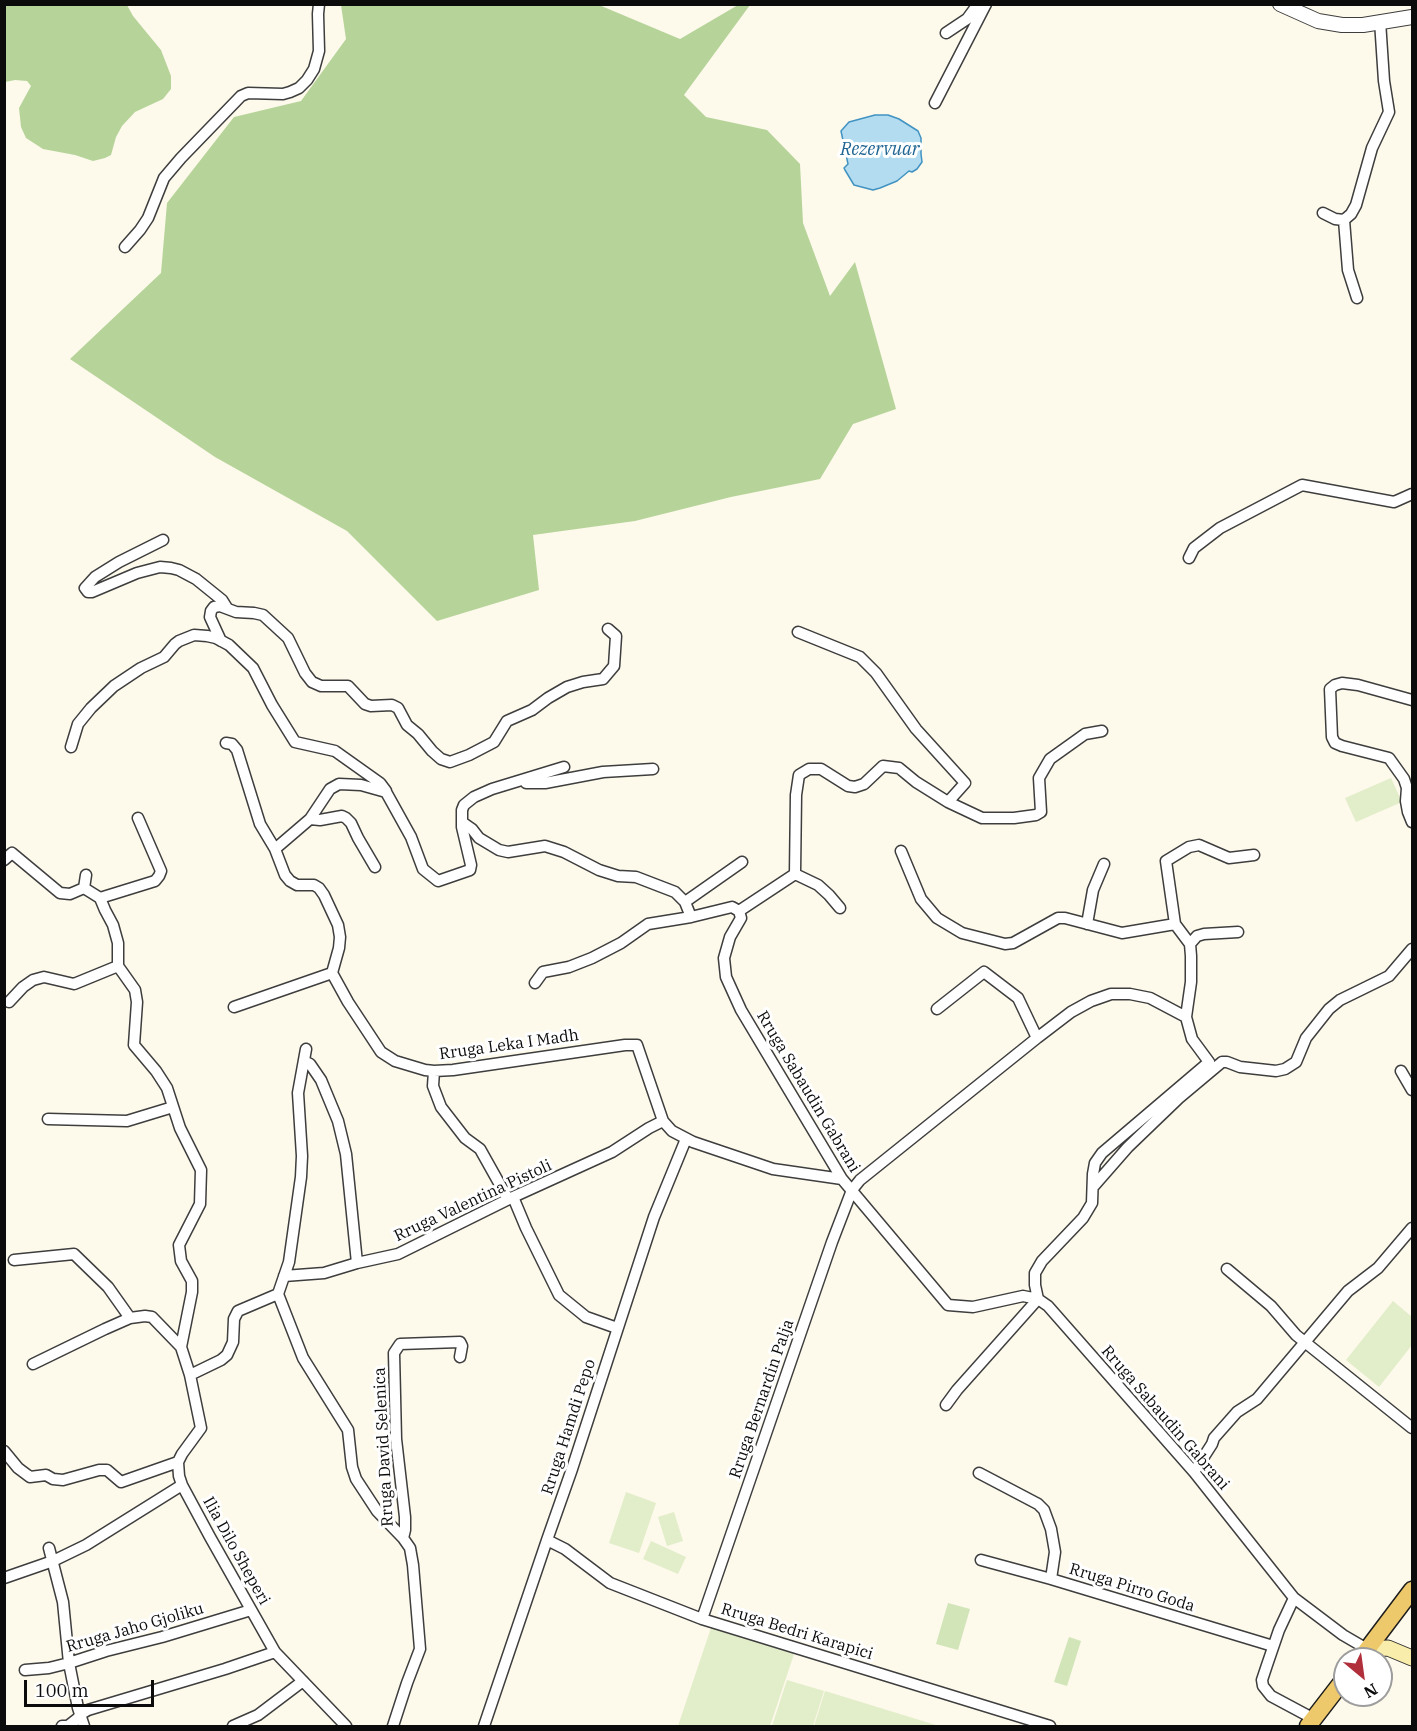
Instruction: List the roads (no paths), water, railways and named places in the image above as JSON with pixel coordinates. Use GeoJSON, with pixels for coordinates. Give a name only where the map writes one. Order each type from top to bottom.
{"type":"FeatureCollection","features":[{"type":"Feature","properties":{"kind":"main road"},"geometry":{"type":"LineString","coordinates":[[1373,1647],[1413,1590]]}},
{"type":"Feature","properties":{"kind":"main road"},"geometry":{"type":"LineString","coordinates":[[1374,1647],[1413,1601]]}},
{"type":"Feature","properties":{"kind":"main road"},"geometry":{"type":"LineString","coordinates":[[1393,1650],[1413,1658]]}},
{"type":"Feature","properties":{"kind":"main road"},"geometry":{"type":"LineString","coordinates":[[1314,1724],[1333,1696]]}},
{"type":"Feature","properties":{"kind":"main road"},"geometry":{"type":"LineString","coordinates":[[1314,1724],[1333,1704]]}},
{"type":"Feature","properties":{"kind":"street"},"geometry":{"type":"LineString","coordinates":[[125,247],[148,218],[164,178],[241,96],[248,93],[283,94],[299,88],[307,80],[314,69],[319,51],[319,4]]}},
{"type":"Feature","properties":{"kind":"street"},"geometry":{"type":"LineString","coordinates":[[946,33],[967,19],[978,4]]}},
{"type":"Feature","properties":{"kind":"street"},"geometry":{"type":"LineString","coordinates":[[935,103],[986,4]]}},
{"type":"Feature","properties":{"kind":"street"},"geometry":{"type":"LineString","coordinates":[[1280,4],[1318,21],[1342,25],[1363,25],[1413,17]]}},
{"type":"Feature","properties":{"kind":"street"},"geometry":{"type":"LineString","coordinates":[[1323,213],[1335,219],[1344,220],[1351,214],[1356,205],[1371,148],[1389,112],[1383,81],[1380,21]]}},
{"type":"Feature","properties":{"kind":"street"},"geometry":{"type":"LineString","coordinates":[[1344,220],[1348,270],[1357,298]]}},
{"type":"Feature","properties":{"kind":"street"},"geometry":{"type":"LineString","coordinates":[[1189,558],[1194,548],[1220,528],[1302,485],[1394,502],[1413,494]]}},
{"type":"Feature","properties":{"kind":"street"},"geometry":{"type":"LineString","coordinates":[[163,540],[119,562],[95,577],[85,588],[88,592],[92,592],[137,573],[160,567],[171,568],[196,579],[222,600],[227,608]]}},
{"type":"Feature","properties":{"kind":"street"},"geometry":{"type":"LineString","coordinates":[[221,641],[210,617],[214,607],[220,606],[236,612],[263,615],[288,638],[305,673],[312,682],[321,686],[348,686],[365,704],[392,705],[398,708],[406,725],[418,734],[441,759],[450,762],[470,755],[494,742],[507,721],[532,710],[548,698],[575,685],[603,679],[614,666],[616,636],[608,629]]}},
{"type":"Feature","properties":{"kind":"street"},"geometry":{"type":"LineString","coordinates":[[798,632],[860,657],[876,673],[916,729],[965,783],[948,802]]}},
{"type":"Feature","properties":{"kind":"street"},"geometry":{"type":"LineString","coordinates":[[70,747],[78,724],[91,708],[123,679],[164,657],[175,644],[184,639],[199,635],[221,641],[229,645],[253,668],[272,705],[295,741],[307,746],[319,746],[334,751],[380,783],[411,837],[423,869],[438,881],[470,870],[471,865],[462,822],[462,810],[465,805],[474,797],[492,789],[564,767]]}},
{"type":"Feature","properties":{"kind":"street"},"geometry":{"type":"LineString","coordinates":[[1413,700],[1358,685],[1342,683],[1330,689],[1332,737],[1335,743],[1389,758],[1404,778],[1407,788],[1408,812],[1413,822]]}},
{"type":"Feature","properties":{"kind":"street"},"geometry":{"type":"LineString","coordinates":[[795,874],[797,785],[799,776],[809,769],[821,769],[848,786],[855,787],[864,784],[883,766],[899,768],[916,782],[948,802],[982,818],[1014,818],[1036,815],[1041,812],[1039,778],[1050,759],[1085,734],[1102,732]]}},
{"type":"Feature","properties":{"kind":"street"},"geometry":{"type":"LineString","coordinates":[[226,743],[232,744],[237,750],[260,824],[285,875],[297,885],[314,885],[320,888],[338,925],[339,948],[332,973],[234,1007]]}},
{"type":"Feature","properties":{"kind":"street"},"geometry":{"type":"LineString","coordinates":[[519,782],[545,783],[603,772],[653,769]]}},
{"type":"Feature","properties":{"kind":"street"},"geometry":{"type":"LineString","coordinates":[[274,849],[310,819],[330,789],[339,784],[361,785],[386,792]]}},
{"type":"Feature","properties":{"kind":"street"},"geometry":{"type":"LineString","coordinates":[[310,819],[320,820],[342,816],[346,818],[375,867]]}},
{"type":"Feature","properties":{"kind":"street"},"geometry":{"type":"LineString","coordinates":[[100,898],[155,880],[159,876],[161,871],[138,818]]}},
{"type":"Feature","properties":{"kind":"street"},"geometry":{"type":"LineString","coordinates":[[462,822],[479,838],[499,850],[508,852],[545,846],[564,852],[599,870],[618,876],[636,877],[675,892],[685,902],[691,917]]}},
{"type":"Feature","properties":{"kind":"street"},"geometry":{"type":"LineString","coordinates":[[946,1405],[1038,1299],[1035,1274],[1042,1261],[1083,1218],[1092,1203],[1092,1174],[1095,1163],[1102,1153],[1209,1062],[1191,1039],[1186,1017],[1191,982],[1190,944],[1175,924],[1166,861],[1189,847],[1200,844],[1229,858],[1254,855]]}},
{"type":"Feature","properties":{"kind":"street"},"geometry":{"type":"LineString","coordinates":[[901,851],[921,899],[937,918],[962,933],[1005,944],[1013,943],[1058,918],[1122,933],[1175,924]]}},
{"type":"Feature","properties":{"kind":"street"},"geometry":{"type":"LineString","coordinates":[[8,857],[60,893],[70,894],[84,888]]}},
{"type":"Feature","properties":{"kind":"street"},"geometry":{"type":"LineString","coordinates":[[685,902],[742,862]]}},
{"type":"Feature","properties":{"kind":"street"},"geometry":{"type":"LineString","coordinates":[[1087,924],[1093,890],[1104,864]]}},
{"type":"Feature","properties":{"kind":"street"},"geometry":{"type":"LineString","coordinates":[[795,874],[818,885],[840,908]]}},
{"type":"Feature","properties":{"kind":"street"},"geometry":{"type":"LineString","coordinates":[[535,983],[543,972],[568,967],[592,958],[621,943],[648,924],[732,907],[739,911],[795,874]]}},
{"type":"Feature","properties":{"kind":"street"},"geometry":{"type":"LineString","coordinates":[[84,888],[86,875]]}},
{"type":"Feature","properties":{"kind":"street"},"geometry":{"type":"LineString","coordinates":[[84,888],[100,898],[114,925],[118,943],[118,966],[135,990],[137,1002],[134,1045],[167,1088],[180,1128],[201,1170],[200,1204],[179,1245],[181,1261],[192,1281],[192,1292],[181,1347]]}},
{"type":"Feature","properties":{"kind":"street","name":"Rruga Sabaudin Gabrani"},"geometry":{"type":"LineString","coordinates":[[739,911],[741,918],[730,937],[724,958],[726,977],[741,1010],[842,1179],[948,1305],[973,1307],[1023,1296],[1038,1299],[1048,1306],[1194,1472],[1294,1598],[1358,1647]]}},
{"type":"Feature","properties":{"kind":"street"},"geometry":{"type":"LineString","coordinates":[[1190,944],[1197,936],[1204,934],[1238,932]]}},
{"type":"Feature","properties":{"kind":"street"},"geometry":{"type":"LineString","coordinates":[[1093,1187],[1128,1147],[1179,1098],[1222,1062],[1240,1067],[1276,1071],[1285,1069],[1296,1062],[1304,1048],[1306,1038],[1329,1009],[1340,999],[1389,976],[1413,949]]}},
{"type":"Feature","properties":{"kind":"street"},"geometry":{"type":"LineString","coordinates":[[9,1002],[33,980],[44,977],[74,984],[118,966]]}},
{"type":"Feature","properties":{"kind":"street"},"geometry":{"type":"LineString","coordinates":[[937,1009],[984,972],[1018,998],[1037,1038]]}},
{"type":"Feature","properties":{"kind":"street","name":"Rruga Leka I Madh"},"geometry":{"type":"LineString","coordinates":[[332,973],[381,1052],[395,1061],[425,1070],[453,1070],[614,1046],[637,1045],[663,1121]]}},
{"type":"Feature","properties":{"kind":"street"},"geometry":{"type":"LineString","coordinates":[[852,1190],[860,1180],[1037,1038],[1071,1012],[1091,1001],[1111,994],[1130,994],[1150,998],[1186,1017]]}},
{"type":"Feature","properties":{"kind":"street"},"geometry":{"type":"LineString","coordinates":[[306,1049],[298,1093],[301,1178],[289,1262],[278,1294],[303,1358],[348,1430],[352,1467],[356,1479],[377,1511],[403,1538]]}},
{"type":"Feature","properties":{"kind":"street"},"geometry":{"type":"LineString","coordinates":[[304,1061],[310,1064],[321,1080],[338,1121],[345,1154],[357,1263]]}},
{"type":"Feature","properties":{"kind":"street"},"geometry":{"type":"LineString","coordinates":[[434,1071],[433,1086],[441,1107],[465,1138],[480,1149],[511,1198],[559,1295],[586,1317],[617,1328]]}},
{"type":"Feature","properties":{"kind":"street"},"geometry":{"type":"LineString","coordinates":[[1401,1071],[1413,1090]]}},
{"type":"Feature","properties":{"kind":"street"},"geometry":{"type":"LineString","coordinates":[[48,1119],[127,1122],[173,1107]]}},
{"type":"Feature","properties":{"kind":"street"},"geometry":{"type":"LineString","coordinates":[[663,1121],[672,1131],[686,1139],[716,1151],[773,1169],[842,1179]]}},
{"type":"Feature","properties":{"kind":"street","name":"Rruga Valentina Pistoli"},"geometry":{"type":"LineString","coordinates":[[284,1276],[324,1273],[398,1254],[511,1198],[612,1152],[663,1121]]}},
{"type":"Feature","properties":{"kind":"street","name":"Rruga Hamdi Pepo"},"geometry":{"type":"LineString","coordinates":[[484,1726],[572,1469],[654,1217],[686,1139]]}},
{"type":"Feature","properties":{"kind":"street","name":"Rruga Bernardin Palja"},"geometry":{"type":"LineString","coordinates":[[702,1618],[801,1330],[852,1190]]}},
{"type":"Feature","properties":{"kind":"street"},"geometry":{"type":"LineString","coordinates":[[1194,1472],[1214,1438],[1237,1412],[1257,1399],[1348,1291],[1378,1268],[1413,1228]]}},
{"type":"Feature","properties":{"kind":"street"},"geometry":{"type":"LineString","coordinates":[[14,1260],[74,1254],[108,1287],[130,1318]]}},
{"type":"Feature","properties":{"kind":"street"},"geometry":{"type":"LineString","coordinates":[[1227,1269],[1271,1306],[1305,1343],[1413,1428]]}},
{"type":"Feature","properties":{"kind":"street"},"geometry":{"type":"LineString","coordinates":[[190,1375],[227,1355],[233,1342],[234,1318],[238,1311],[278,1294]]}},
{"type":"Feature","properties":{"kind":"street"},"geometry":{"type":"LineString","coordinates":[[4,1451],[30,1478],[46,1475],[53,1479],[63,1480],[107,1470],[121,1482],[178,1462],[201,1428],[190,1375],[181,1347],[152,1317],[130,1318],[33,1364]]}},
{"type":"Feature","properties":{"kind":"street","name":"Rruga David Selenica"},"geometry":{"type":"LineString","coordinates":[[393,1726],[420,1649],[411,1554],[403,1538],[405,1517],[396,1439],[394,1353],[400,1344],[460,1342],[462,1346],[460,1357]]}},
{"type":"Feature","properties":{"kind":"street","name":"Ilia Dilo Sheperi"},"geometry":{"type":"LineString","coordinates":[[178,1462],[182,1485],[275,1652],[346,1726]]}},
{"type":"Feature","properties":{"kind":"street"},"geometry":{"type":"LineString","coordinates":[[979,1473],[1038,1504],[1044,1510],[1051,1529],[1055,1551],[1051,1579]]}},
{"type":"Feature","properties":{"kind":"street"},"geometry":{"type":"LineString","coordinates":[[4,1578],[52,1561],[86,1545],[182,1485]]}},
{"type":"Feature","properties":{"kind":"street","name":"Rruga Bedri Karapici"},"geometry":{"type":"LineString","coordinates":[[547,1540],[565,1549],[610,1583],[702,1618],[1036,1724],[1050,1726]]}},
{"type":"Feature","properties":{"kind":"street"},"geometry":{"type":"LineString","coordinates":[[49,1548],[63,1602],[69,1663],[84,1726]]}},
{"type":"Feature","properties":{"kind":"street","name":"Rruga Pirro Goda"},"geometry":{"type":"LineString","coordinates":[[981,1560],[1273,1646]]}},
{"type":"Feature","properties":{"kind":"street"},"geometry":{"type":"LineString","coordinates":[[1294,1598],[1273,1646],[1262,1680],[1266,1692],[1314,1724]]}},
{"type":"Feature","properties":{"kind":"street","name":"Rruga Jaho Gjoliku"},"geometry":{"type":"LineString","coordinates":[[25,1670],[69,1663],[106,1650],[162,1637],[251,1610]]}},
{"type":"Feature","properties":{"kind":"street"},"geometry":{"type":"LineString","coordinates":[[62,1726],[68,1726],[88,1710],[275,1652]]}},
{"type":"Feature","properties":{"kind":"street"},"geometry":{"type":"LineString","coordinates":[[233,1726],[258,1715],[303,1681]]}},
{"type":"Feature","properties":{"kind":"water","name":"Rezervuar"},"geometry":{"type":"Polygon","coordinates":[[[875,115],[888,115],[899,119],[918,131],[921,138],[922,162],[917,169],[909,171],[897,181],[873,190],[854,185],[845,170],[848,164],[841,131],[849,122],[875,115]]]}}]}
